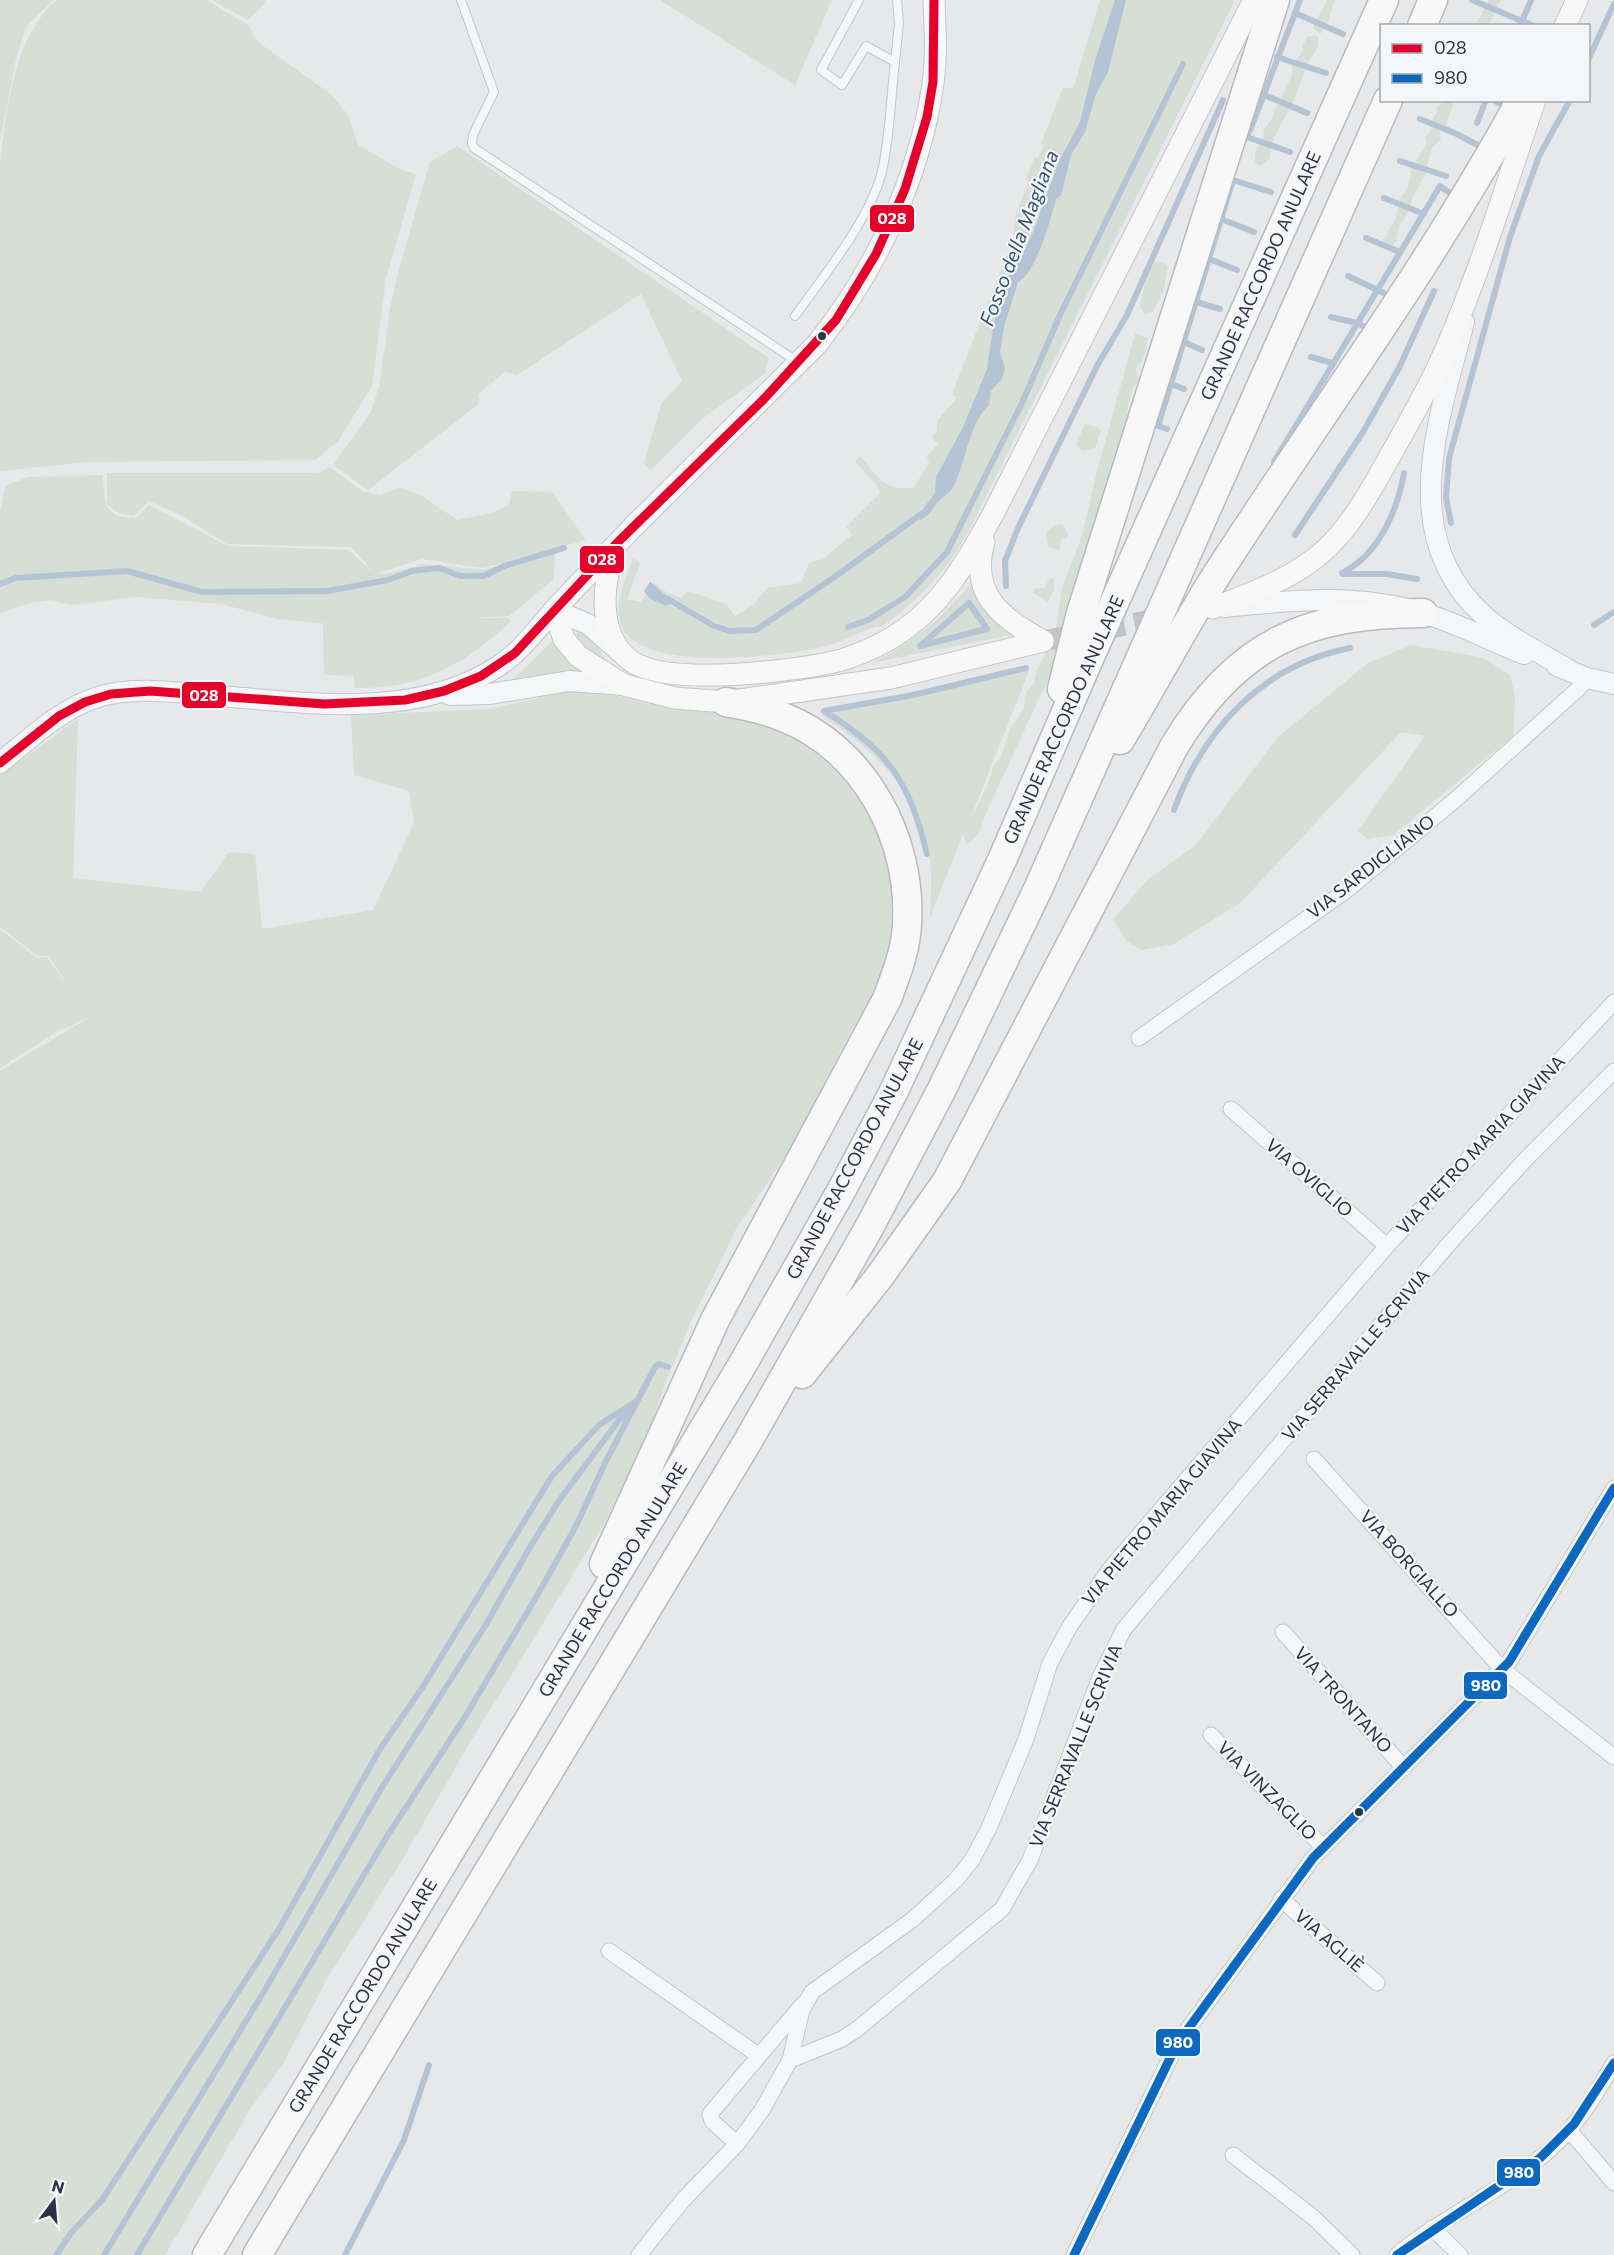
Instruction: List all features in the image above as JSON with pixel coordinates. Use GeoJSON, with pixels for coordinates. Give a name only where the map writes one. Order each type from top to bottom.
{"type":"FeatureCollection","features":[{"type":"Feature","properties":{"kind":"highway"},"geometry":{"type":"LineString","coordinates":[[1042,770],[1081,613],[1275,0]]}},
{"type":"Feature","properties":{"kind":"highway","name":"GRANDE RACCORDO ANULARE"},"geometry":{"type":"LineString","coordinates":[[207,2255],[741,1366],[840,1193],[920,1039],[1384,0]]}},
{"type":"Feature","properties":{"kind":"highway"},"geometry":{"type":"LineString","coordinates":[[1423,24],[1433,0]]}},
{"type":"Feature","properties":{"kind":"highway"},"geometry":{"type":"LineString","coordinates":[[257,2255],[748,1441],[870,1226],[942,1089],[1058,845],[1387,102]]}},
{"type":"Feature","properties":{"kind":"highway"},"geometry":{"type":"LineString","coordinates":[[1058,845],[1208,589],[1429,254],[1484,167],[1520,102]]}},
{"type":"Feature","properties":{"kind":"highway"},"geometry":{"type":"LineString","coordinates":[[748,1441],[880,1276],[947,1181],[1175,744],[1209,695],[1248,659],[1305,629],[1358,615],[1423,613]]}},
{"type":"Feature","properties":{"kind":"highway"},"geometry":{"type":"LineString","coordinates":[[583,1629],[605,1562],[715,1320],[887,999],[901,959],[907,926],[907,896],[897,842],[882,807],[861,776],[838,752],[799,724],[761,709],[726,702]]}},
{"type":"Feature","properties":{"kind":"main road"},"geometry":{"type":"LineString","coordinates":[[934,0],[936,51],[927,117],[905,189],[865,274],[836,320],[799,362],[618,542],[554,610],[564,639],[578,656],[624,685],[675,698],[726,702],[891,678],[1043,641],[1008,620],[986,592],[979,571],[992,516]]}},
{"type":"Feature","properties":{"kind":"main road"},"geometry":{"type":"LineString","coordinates":[[618,542],[607,574],[604,597],[608,623],[629,659],[654,669],[719,675],[796,669],[852,657],[890,639],[927,612],[953,582],[992,516],[1254,0]]}},
{"type":"Feature","properties":{"kind":"main road"},"geometry":{"type":"LineString","coordinates":[[1566,24],[1577,0]]}},
{"type":"Feature","properties":{"kind":"main road"},"geometry":{"type":"LineString","coordinates":[[1213,608],[1272,584],[1300,568],[1326,549],[1368,496],[1435,373],[1478,266],[1534,102]]}},
{"type":"Feature","properties":{"kind":"street"},"geometry":{"type":"LineString","coordinates":[[1478,266],[1433,451],[1430,488],[1433,525],[1450,572],[1480,613],[1578,674]]}},
{"type":"Feature","properties":{"kind":"street"},"geometry":{"type":"LineString","coordinates":[[1213,608],[1327,598],[1365,600],[1423,613],[1578,674],[1614,684]]}},
{"type":"Feature","properties":{"kind":"street"},"geometry":{"type":"LineString","coordinates":[[0,763],[70,709],[110,693],[158,691],[349,704],[407,700],[432,695],[469,682],[502,664],[554,610],[588,624],[629,659]]}},
{"type":"Feature","properties":{"kind":"street","name":"VIA SARDIGLIANO"},"geometry":{"type":"LineString","coordinates":[[1139,1038],[1347,890],[1455,800],[1579,688],[1578,674]]}},
{"type":"Feature","properties":{"kind":"street"},"geometry":{"type":"LineString","coordinates":[[432,695],[490,694],[569,681],[624,685]]}},
{"type":"Feature","properties":{"kind":"street","name":"VIA PIETRO MARIA GIAVINA"},"geometry":{"type":"LineString","coordinates":[[790,2060],[807,2000],[812,1992],[850,1962],[912,1920],[955,1881],[972,1860],[989,1828],[1022,1749],[1050,1663],[1070,1626],[1110,1569],[1387,1246],[1614,1002]]}},
{"type":"Feature","properties":{"kind":"street","name":"VIA SERRAVALLE SCRIVIA"},"geometry":{"type":"LineString","coordinates":[[790,2060],[842,2039],[856,2030],[1002,1909],[1030,1860],[1100,1677],[1124,1629],[1447,1246],[1526,1160],[1614,1071]]}},
{"type":"Feature","properties":{"kind":"street","name":"VIA OVIGLIO"},"geometry":{"type":"LineString","coordinates":[[1231,1109],[1387,1246]]}},
{"type":"Feature","properties":{"kind":"street","name":"VIA BORGIALLO"},"geometry":{"type":"LineString","coordinates":[[1314,1459],[1503,1670],[1614,1757]]}},
{"type":"Feature","properties":{"kind":"street"},"geometry":{"type":"LineString","coordinates":[[1074,2255],[1171,2053],[1281,1899],[1323,1847],[1503,1670],[1528,1635],[1614,1488]]}},
{"type":"Feature","properties":{"kind":"street","name":"VIA TRONTANO"},"geometry":{"type":"LineString","coordinates":[[1283,1632],[1404,1767]]}},
{"type":"Feature","properties":{"kind":"street","name":"VIA VINZAGLIO"},"geometry":{"type":"LineString","coordinates":[[1211,1735],[1323,1847]]}},
{"type":"Feature","properties":{"kind":"street","name":"VIA AGLIÈ"},"geometry":{"type":"LineString","coordinates":[[1281,1899],[1377,1983]]}},
{"type":"Feature","properties":{"kind":"street"},"geometry":{"type":"LineString","coordinates":[[609,1951],[758,2055]]}},
{"type":"Feature","properties":{"kind":"street"},"geometry":{"type":"LineString","coordinates":[[737,2144],[712,2121],[710,2114],[807,2000]]}},
{"type":"Feature","properties":{"kind":"street"},"geometry":{"type":"LineString","coordinates":[[639,2255],[683,2200],[737,2144],[762,2110],[790,2060]]}},
{"type":"Feature","properties":{"kind":"street"},"geometry":{"type":"LineString","coordinates":[[1397,2255],[1432,2228],[1519,2173],[1547,2152],[1569,2130],[1614,2063]]}},
{"type":"Feature","properties":{"kind":"street"},"geometry":{"type":"LineString","coordinates":[[1569,2130],[1614,2183]]}},
{"type":"Feature","properties":{"kind":"street"},"geometry":{"type":"LineString","coordinates":[[1233,2156],[1314,2218],[1352,2255]]}},
{"type":"Feature","properties":{"kind":"street"},"geometry":{"type":"LineString","coordinates":[[1432,2228],[1460,2255]]}},
{"type":"Feature","properties":{"kind":"lane"},"geometry":{"type":"LineString","coordinates":[[461,0],[494,92],[473,135],[474,148],[799,362]]}},
{"type":"Feature","properties":{"kind":"lane"},"geometry":{"type":"LineString","coordinates":[[859,0],[821,70],[842,85],[866,46],[895,62]]}},
{"type":"Feature","properties":{"kind":"lane"},"geometry":{"type":"LineString","coordinates":[[795,316],[847,244],[876,188],[883,168],[899,23],[897,0]]}},
{"type":"Feature","properties":{"kind":"shaded area"},"geometry":{"type":"Polygon","coordinates":[[[0,0],[54,0],[27,25],[17,54],[0,141],[0,0]]]}},
{"type":"Feature","properties":{"kind":"shaded area"},"geometry":{"type":"Polygon","coordinates":[[[57,0],[206,0],[248,25],[258,42],[332,95],[348,115],[358,145],[402,170],[416,174],[386,278],[372,386],[338,441],[315,460],[89,462],[0,471],[0,165],[2,144],[9,98],[22,53],[42,15],[57,0]]]}},
{"type":"Feature","properties":{"kind":"shaded area"},"geometry":{"type":"Polygon","coordinates":[[[212,0],[265,0],[264,5],[248,20],[212,0]]]}},
{"type":"Feature","properties":{"kind":"shaded area"},"geometry":{"type":"Polygon","coordinates":[[[660,0],[832,0],[795,85],[660,0]]]}},
{"type":"Feature","properties":{"kind":"shaded area"},"geometry":{"type":"Polygon","coordinates":[[[1100,0],[1235,0],[969,530],[942,572],[908,606],[881,627],[874,627],[826,646],[779,654],[715,658],[656,651],[634,641],[621,625],[619,617],[621,591],[633,558],[640,563],[627,599],[641,602],[653,582],[666,592],[681,598],[688,591],[726,604],[735,616],[755,603],[767,588],[801,583],[809,563],[823,559],[852,535],[846,527],[880,493],[877,485],[855,462],[860,456],[877,476],[889,485],[896,488],[914,487],[929,464],[927,456],[938,444],[932,438],[937,431],[937,421],[957,398],[952,394],[1014,237],[1015,216],[1029,182],[1025,180],[1035,157],[1038,158],[1044,145],[1041,143],[1063,87],[1073,89],[1100,0]]]}},
{"type":"Feature","properties":{"kind":"shaded area"},"geometry":{"type":"Polygon","coordinates":[[[1327,0],[1335,0],[1328,22],[1320,34],[1313,27],[1327,0]]]}},
{"type":"Feature","properties":{"kind":"shaded area"},"geometry":{"type":"Polygon","coordinates":[[[1489,0],[1501,0],[1489,24],[1477,24],[1489,0]]]}},
{"type":"Feature","properties":{"kind":"shaded area"},"geometry":{"type":"Polygon","coordinates":[[[1315,35],[1318,38],[1317,49],[1308,63],[1294,100],[1275,135],[1270,158],[1260,166],[1255,163],[1255,153],[1263,140],[1264,130],[1272,119],[1292,76],[1292,65],[1304,50],[1302,47],[1307,37],[1315,35]]]}},
{"type":"Feature","properties":{"kind":"shaded area"},"geometry":{"type":"Polygon","coordinates":[[[1444,102],[1454,102],[1446,125],[1439,132],[1441,139],[1431,149],[1426,174],[1415,192],[1407,215],[1399,226],[1396,242],[1389,250],[1383,248],[1382,242],[1395,220],[1401,196],[1407,191],[1412,168],[1427,144],[1425,137],[1431,131],[1437,107],[1444,102]]]}},
{"type":"Feature","properties":{"kind":"shaded area"},"geometry":{"type":"Polygon","coordinates":[[[457,146],[769,358],[765,373],[702,419],[650,471],[644,463],[661,404],[682,381],[641,294],[517,375],[505,372],[478,394],[480,403],[368,490],[333,465],[372,410],[380,382],[390,308],[398,273],[430,162],[457,146]]]}},
{"type":"Feature","properties":{"kind":"shaded area"},"geometry":{"type":"Polygon","coordinates":[[[1161,262],[1168,266],[1164,290],[1153,312],[1145,314],[1140,307],[1146,279],[1155,263],[1161,262]]]}},
{"type":"Feature","properties":{"kind":"shaded area"},"geometry":{"type":"Polygon","coordinates":[[[1135,334],[1148,338],[1143,359],[1136,368],[1138,381],[1132,390],[1119,450],[1113,461],[1113,473],[1095,521],[1056,662],[979,831],[966,844],[963,834],[930,917],[931,870],[927,845],[920,821],[909,799],[895,779],[861,744],[820,715],[1029,671],[971,817],[988,783],[993,766],[1000,759],[1010,730],[1024,709],[1026,693],[1034,684],[1036,672],[1055,634],[1062,588],[1082,536],[1097,471],[1135,334]]]}},
{"type":"Feature","properties":{"kind":"shaded area"},"geometry":{"type":"Polygon","coordinates":[[[1085,424],[1099,428],[1101,431],[1095,448],[1082,451],[1076,445],[1085,424]]]}},
{"type":"Feature","properties":{"kind":"shaded area"},"geometry":{"type":"Polygon","coordinates":[[[330,467],[362,491],[380,495],[400,488],[421,495],[457,520],[491,513],[503,508],[509,504],[512,491],[552,492],[586,540],[483,568],[422,559],[378,573],[386,574],[424,564],[484,570],[556,549],[553,580],[509,616],[470,618],[508,618],[511,621],[494,637],[458,662],[440,671],[421,679],[379,687],[355,688],[353,676],[324,675],[323,625],[327,624],[278,619],[221,604],[136,597],[71,605],[51,600],[30,603],[0,613],[0,513],[5,486],[28,477],[103,475],[105,501],[112,512],[117,515],[136,518],[149,505],[228,546],[348,550],[375,574],[351,547],[227,544],[184,517],[149,501],[134,516],[118,513],[107,504],[107,473],[319,473],[330,467]]]}},
{"type":"Feature","properties":{"kind":"shaded area"},"geometry":{"type":"Polygon","coordinates":[[[1061,524],[1065,527],[1068,536],[1061,540],[1059,550],[1048,547],[1046,532],[1055,525],[1061,524]]]}},
{"type":"Feature","properties":{"kind":"shaded area"},"geometry":{"type":"Polygon","coordinates":[[[1050,578],[1053,578],[1055,588],[1048,602],[1033,593],[1034,589],[1044,588],[1050,578]]]}},
{"type":"Feature","properties":{"kind":"shaded area"},"geometry":{"type":"Polygon","coordinates":[[[971,583],[990,617],[1011,635],[871,663],[886,656],[926,629],[971,583]]]}},
{"type":"Feature","properties":{"kind":"shaded area"},"geometry":{"type":"Polygon","coordinates":[[[578,628],[595,641],[606,661],[589,652],[576,638],[578,628]]]}},
{"type":"Feature","properties":{"kind":"shaded area"},"geometry":{"type":"Polygon","coordinates":[[[553,641],[586,670],[582,673],[510,682],[553,641]]]}},
{"type":"Feature","properties":{"kind":"shaded area"},"geometry":{"type":"Polygon","coordinates":[[[1411,645],[1484,658],[1511,676],[1515,700],[1513,736],[1393,835],[1367,839],[1358,831],[1425,736],[1401,732],[1240,903],[1174,944],[1142,950],[1128,942],[1113,920],[1148,879],[1195,846],[1278,737],[1368,663],[1411,645]]]}},
{"type":"Feature","properties":{"kind":"shaded area"},"geometry":{"type":"Polygon","coordinates":[[[562,689],[616,696],[663,707],[720,711],[767,721],[831,758],[885,833],[895,931],[872,998],[845,1042],[798,1137],[735,1231],[689,1326],[664,1387],[647,1438],[604,1524],[466,1749],[401,1862],[328,1977],[283,2064],[249,2111],[165,2255],[0,2255],[0,1071],[88,1018],[58,1031],[0,1068],[0,929],[37,958],[47,957],[70,990],[49,956],[37,956],[0,927],[0,775],[78,719],[73,878],[201,892],[229,852],[255,854],[262,929],[373,910],[414,823],[409,791],[354,775],[351,715],[490,709],[560,693],[562,689]]]}},
{"type":"Feature","properties":{"kind":"water"},"geometry":{"type":"Polygon","coordinates":[[[1115,0],[1126,0],[1108,72],[1096,94],[1085,132],[1071,155],[1061,195],[1056,199],[1037,257],[1025,277],[1018,282],[1004,327],[1000,352],[1005,368],[1002,379],[991,391],[989,405],[976,423],[953,487],[936,504],[930,514],[920,520],[917,517],[935,493],[936,477],[963,427],[987,369],[994,322],[1004,293],[1004,285],[1032,235],[1059,161],[1080,122],[1096,57],[1115,0]]]}},
{"type":"Feature","properties":{"kind":"water"},"geometry":{"type":"Polygon","coordinates":[[[650,582],[674,602],[666,606],[649,598],[644,591],[650,582]]]}},
{"type":"Feature","properties":{"kind":"waterway"},"geometry":{"type":"LineString","coordinates":[[1242,144],[1251,128],[1300,0]]}},
{"type":"Feature","properties":{"kind":"waterway"},"geometry":{"type":"LineString","coordinates":[[1472,0],[1529,24]]}},
{"type":"Feature","properties":{"kind":"waterway"},"geometry":{"type":"LineString","coordinates":[[1521,24],[1531,0]]}},
{"type":"Feature","properties":{"kind":"waterway"},"geometry":{"type":"LineString","coordinates":[[1590,56],[1614,4]]}},
{"type":"Feature","properties":{"kind":"waterway"},"geometry":{"type":"LineString","coordinates":[[1295,13],[1343,34]]}},
{"type":"Feature","properties":{"kind":"waterway"},"geometry":{"type":"LineString","coordinates":[[1277,57],[1326,73]]}},
{"type":"Feature","properties":{"kind":"waterway"},"geometry":{"type":"LineString","coordinates":[[848,627],[868,620],[905,597],[947,552],[1022,403],[1060,315],[1183,64]]}},
{"type":"Feature","properties":{"kind":"waterway"},"geometry":{"type":"LineString","coordinates":[[1262,94],[1307,113]]}},
{"type":"Feature","properties":{"kind":"waterway"},"geometry":{"type":"LineString","coordinates":[[1006,586],[1005,561],[1018,528],[1097,366],[1127,315],[1223,100]]}},
{"type":"Feature","properties":{"kind":"waterway"},"geometry":{"type":"LineString","coordinates":[[1477,123],[1485,102]]}},
{"type":"Feature","properties":{"kind":"waterway"},"geometry":{"type":"LineString","coordinates":[[1497,102],[1507,107]]}},
{"type":"Feature","properties":{"kind":"waterway"},"geometry":{"type":"LineString","coordinates":[[1451,523],[1446,498],[1449,458],[1510,237],[1539,156],[1569,102]]}},
{"type":"Feature","properties":{"kind":"waterway"},"geometry":{"type":"LineString","coordinates":[[1420,119],[1457,134],[1483,148]]}},
{"type":"Feature","properties":{"kind":"waterway"},"geometry":{"type":"LineString","coordinates":[[1247,137],[1290,152]]}},
{"type":"Feature","properties":{"kind":"waterway"},"geometry":{"type":"LineString","coordinates":[[1400,161],[1446,176]]}},
{"type":"Feature","properties":{"kind":"waterway"},"geometry":{"type":"LineString","coordinates":[[1233,180],[1271,192]]}},
{"type":"Feature","properties":{"kind":"waterway"},"geometry":{"type":"LineString","coordinates":[[1167,429],[1158,426],[1233,180]]}},
{"type":"Feature","properties":{"kind":"waterway"},"geometry":{"type":"LineString","coordinates":[[1274,462],[1440,186],[1453,195]]}},
{"type":"Feature","properties":{"kind":"waterway"},"geometry":{"type":"LineString","coordinates":[[1384,198],[1424,214]]}},
{"type":"Feature","properties":{"kind":"waterway"},"geometry":{"type":"LineString","coordinates":[[1221,219],[1254,232]]}},
{"type":"Feature","properties":{"kind":"waterway"},"geometry":{"type":"LineString","coordinates":[[1366,238],[1400,252]]}},
{"type":"Feature","properties":{"kind":"waterway"},"geometry":{"type":"LineString","coordinates":[[1209,259],[1237,270]]}},
{"type":"Feature","properties":{"kind":"waterway"},"geometry":{"type":"LineString","coordinates":[[1348,276],[1390,296]]}},
{"type":"Feature","properties":{"kind":"waterway"},"geometry":{"type":"LineString","coordinates":[[1295,535],[1363,432],[1399,368],[1434,291]]}},
{"type":"Feature","properties":{"kind":"waterway"},"geometry":{"type":"LineString","coordinates":[[1196,302],[1220,309]]}},
{"type":"Feature","properties":{"kind":"waterway"},"geometry":{"type":"LineString","coordinates":[[1331,317],[1357,323],[1369,329]]}},
{"type":"Feature","properties":{"kind":"waterway"},"geometry":{"type":"LineString","coordinates":[[1184,342],[1202,350]]}},
{"type":"Feature","properties":{"kind":"waterway"},"geometry":{"type":"LineString","coordinates":[[1311,357],[1332,363]]}},
{"type":"Feature","properties":{"kind":"waterway"},"geometry":{"type":"LineString","coordinates":[[1171,384],[1184,389]]}},
{"type":"Feature","properties":{"kind":"waterway"},"geometry":{"type":"LineString","coordinates":[[1342,573],[1355,565],[1376,543],[1391,517],[1404,473]]}},
{"type":"Feature","properties":{"kind":"waterway","name":"Fosso della Magliana"},"geometry":{"type":"LineString","coordinates":[[668,599],[714,626],[730,631],[756,630],[924,512]]}},
{"type":"Feature","properties":{"kind":"waterway","name":"Fosso della Magliana"},"geometry":{"type":"LineString","coordinates":[[0,584],[16,578],[127,571],[202,592],[327,591],[388,580],[412,571],[439,568],[461,576],[484,576],[504,566],[564,548]]}},
{"type":"Feature","properties":{"kind":"waterway"},"geometry":{"type":"LineString","coordinates":[[1343,574],[1387,574],[1417,579]]}},
{"type":"Feature","properties":{"kind":"waterway"},"geometry":{"type":"LineString","coordinates":[[986,629],[920,646],[969,603],[987,629]]}},
{"type":"Feature","properties":{"kind":"waterway"},"geometry":{"type":"LineString","coordinates":[[1594,625],[1614,612]]}},
{"type":"Feature","properties":{"kind":"waterway"},"geometry":{"type":"LineString","coordinates":[[1174,810],[1202,752],[1220,727],[1241,705],[1264,685],[1290,669],[1319,656],[1350,648]]}},
{"type":"Feature","properties":{"kind":"waterway"},"geometry":{"type":"LineString","coordinates":[[927,854],[912,806],[893,770],[865,740],[824,711],[913,695],[1026,668]]}},
{"type":"Feature","properties":{"kind":"waterway"},"geometry":{"type":"LineString","coordinates":[[137,2255],[386,1838],[465,1717],[538,1594],[576,1526],[606,1461],[655,1367],[659,1364],[668,1367]]}},
{"type":"Feature","properties":{"kind":"waterway"},"geometry":{"type":"LineString","coordinates":[[56,2255],[71,2233],[102,2200],[279,1929],[380,1749],[422,1688],[552,1476],[599,1425],[635,1402]]}},
{"type":"Feature","properties":{"kind":"waterway"},"geometry":{"type":"LineString","coordinates":[[104,2255],[266,1988],[381,1789],[485,1626],[558,1502],[619,1420],[630,1412]]}},
{"type":"Feature","properties":{"kind":"waterway"},"geometry":{"type":"LineString","coordinates":[[345,2255],[404,2140],[429,2065]]}},
{"type":"Feature","properties":{"kind":"tunnel"},"geometry":{"type":"LineString","coordinates":[[1043,641],[1204,610]]}},
{"type":"Feature","properties":{"kind":"transit line","name":"028"},"geometry":{"type":"LineString","coordinates":[[0,763],[59,716],[85,702],[111,694],[150,691],[324,704],[405,700],[444,691],[481,676],[515,653],[618,542],[763,400],[836,320],[876,254],[905,189],[927,117],[933,82],[934,0]]}},
{"type":"Feature","properties":{"kind":"transit line","name":"980"},"geometry":{"type":"LineString","coordinates":[[1074,2255],[1177,2044],[1313,1858],[1509,1662],[1614,1488]]}},
{"type":"Feature","properties":{"kind":"transit line","name":"980"},"geometry":{"type":"LineString","coordinates":[[1397,2255],[1540,2158],[1574,2124],[1614,2063]]}}]}
